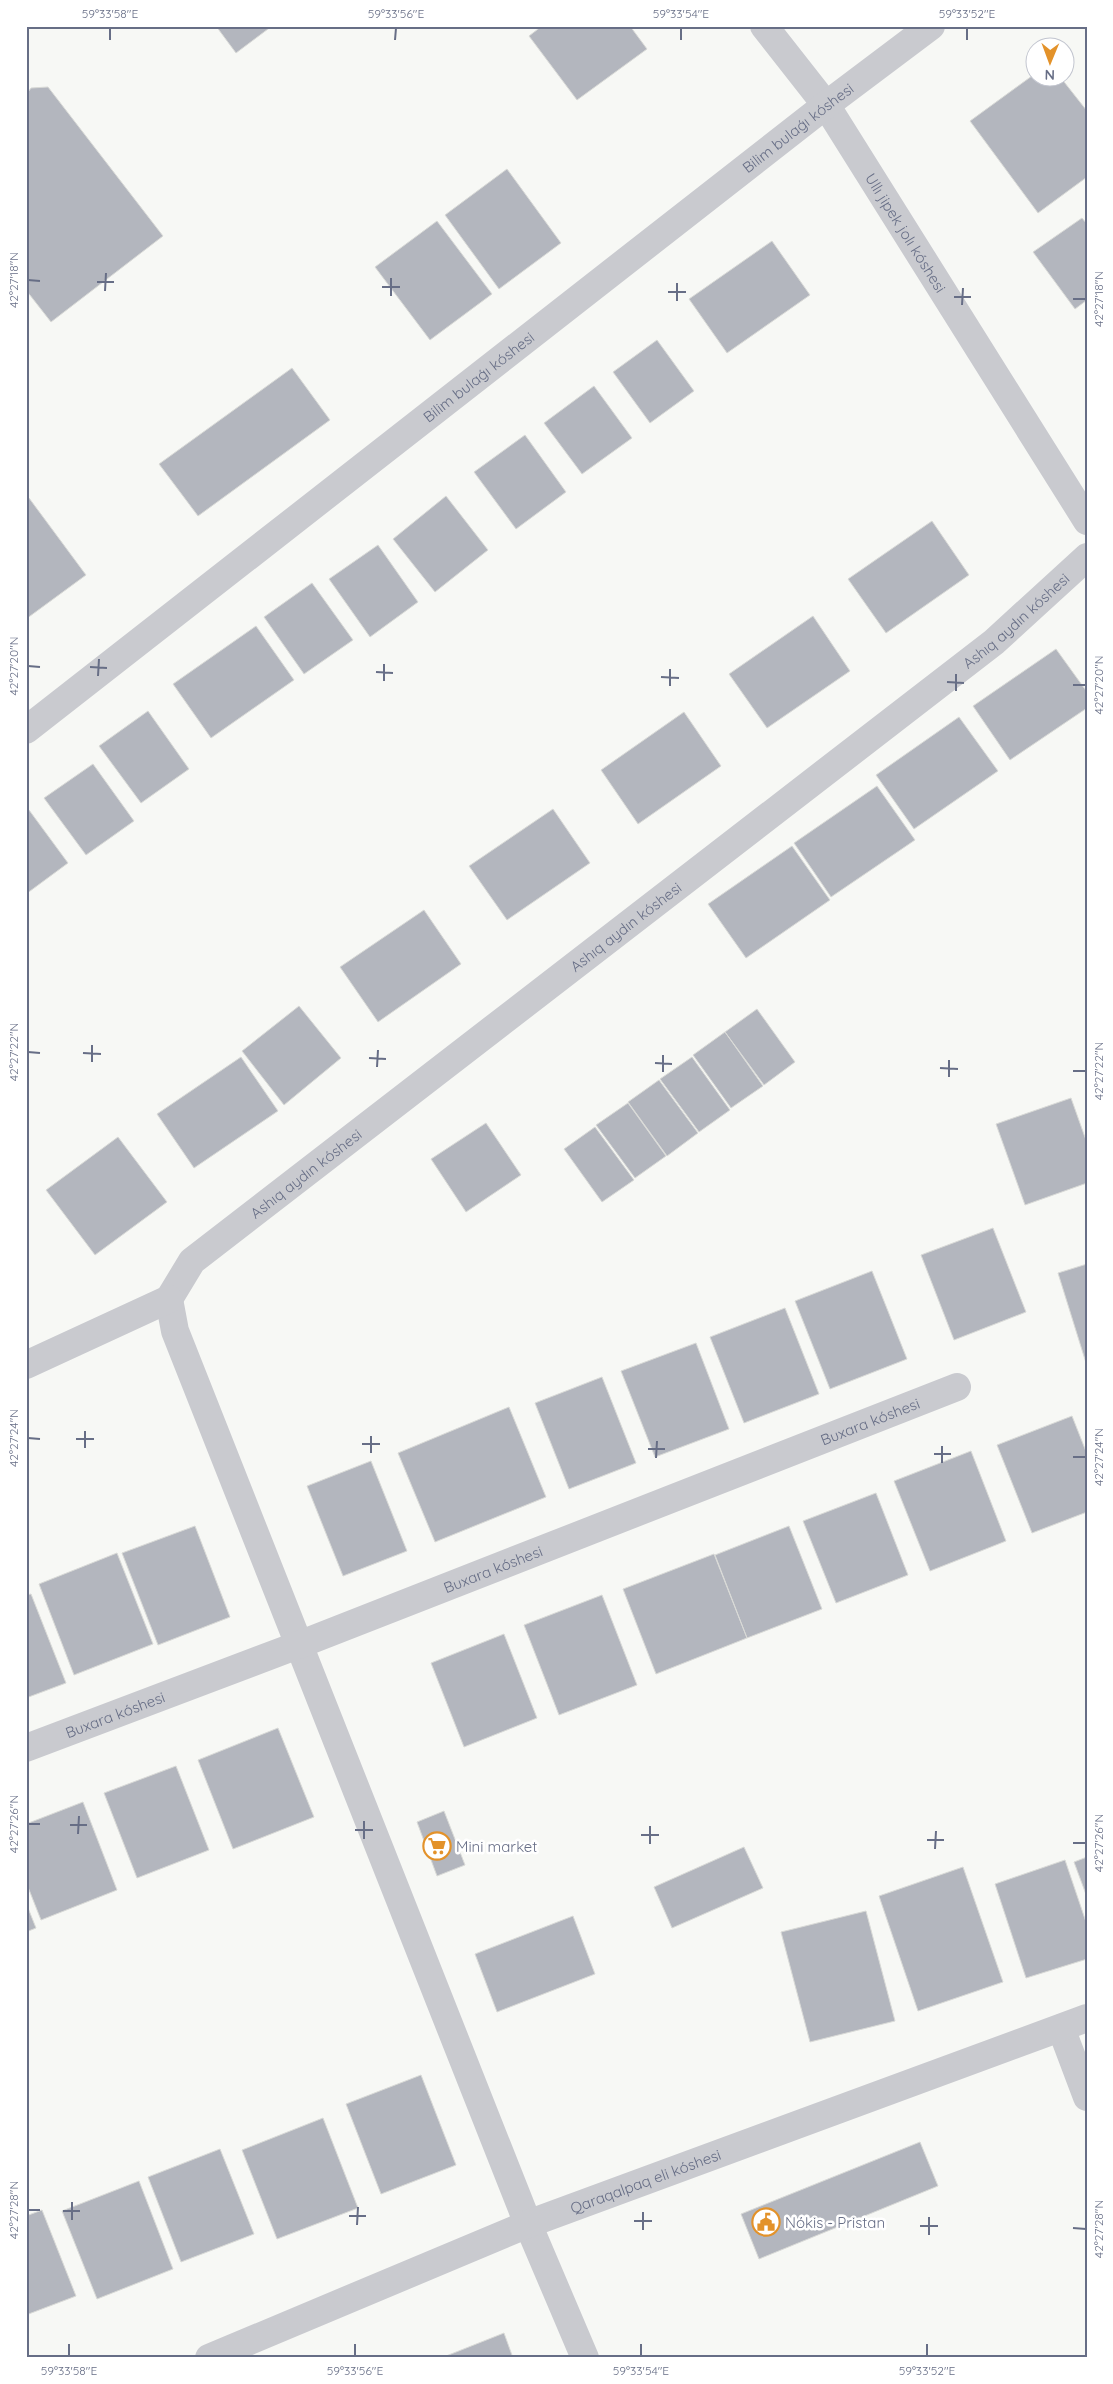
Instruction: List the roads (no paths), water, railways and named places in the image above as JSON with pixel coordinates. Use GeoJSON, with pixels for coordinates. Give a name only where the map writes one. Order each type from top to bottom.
{"type":"FeatureCollection","features":[{"type":"Feature","properties":{"kind":"street","name":"Ullı jipek jolı kóshesi"},"geometry":{"type":"LineString","coordinates":[[764,26],[826,105],[1087,521]]}},
{"type":"Feature","properties":{"kind":"street","name":"Bilim bulaǵı kóshesi"},"geometry":{"type":"LineString","coordinates":[[26,730],[826,105],[931,26]]}},
{"type":"Feature","properties":{"kind":"street","name":"Ashıq aydın kóshesi"},"geometry":{"type":"LineString","coordinates":[[170,1299],[192,1262],[994,642],[1087,557]]}},
{"type":"Feature","properties":{"kind":"street"},"geometry":{"type":"LineString","coordinates":[[26,1365],[170,1299],[175,1331],[301,1644],[528,2224],[585,2358]]}},
{"type":"Feature","properties":{"kind":"street","name":"Buxara kóshesi"},"geometry":{"type":"LineString","coordinates":[[26,1748],[301,1644],[957,1387]]}},
{"type":"Feature","properties":{"kind":"street","name":"Qaraqalpaq eli kóshesi"},"geometry":{"type":"LineString","coordinates":[[209,2358],[528,2224],[1087,2018]]}},
{"type":"Feature","properties":{"kind":"street"},"geometry":{"type":"LineString","coordinates":[[1061,2028],[1087,2097]]}},
{"type":"Feature","properties":{"kind":"place","name":"Mini market"},"geometry":{"type":"Point","coordinates":[437,1846]}},
{"type":"Feature","properties":{"kind":"place","name":"Nókis - Pristan"},"geometry":{"type":"Point","coordinates":[766,2222]}}]}
